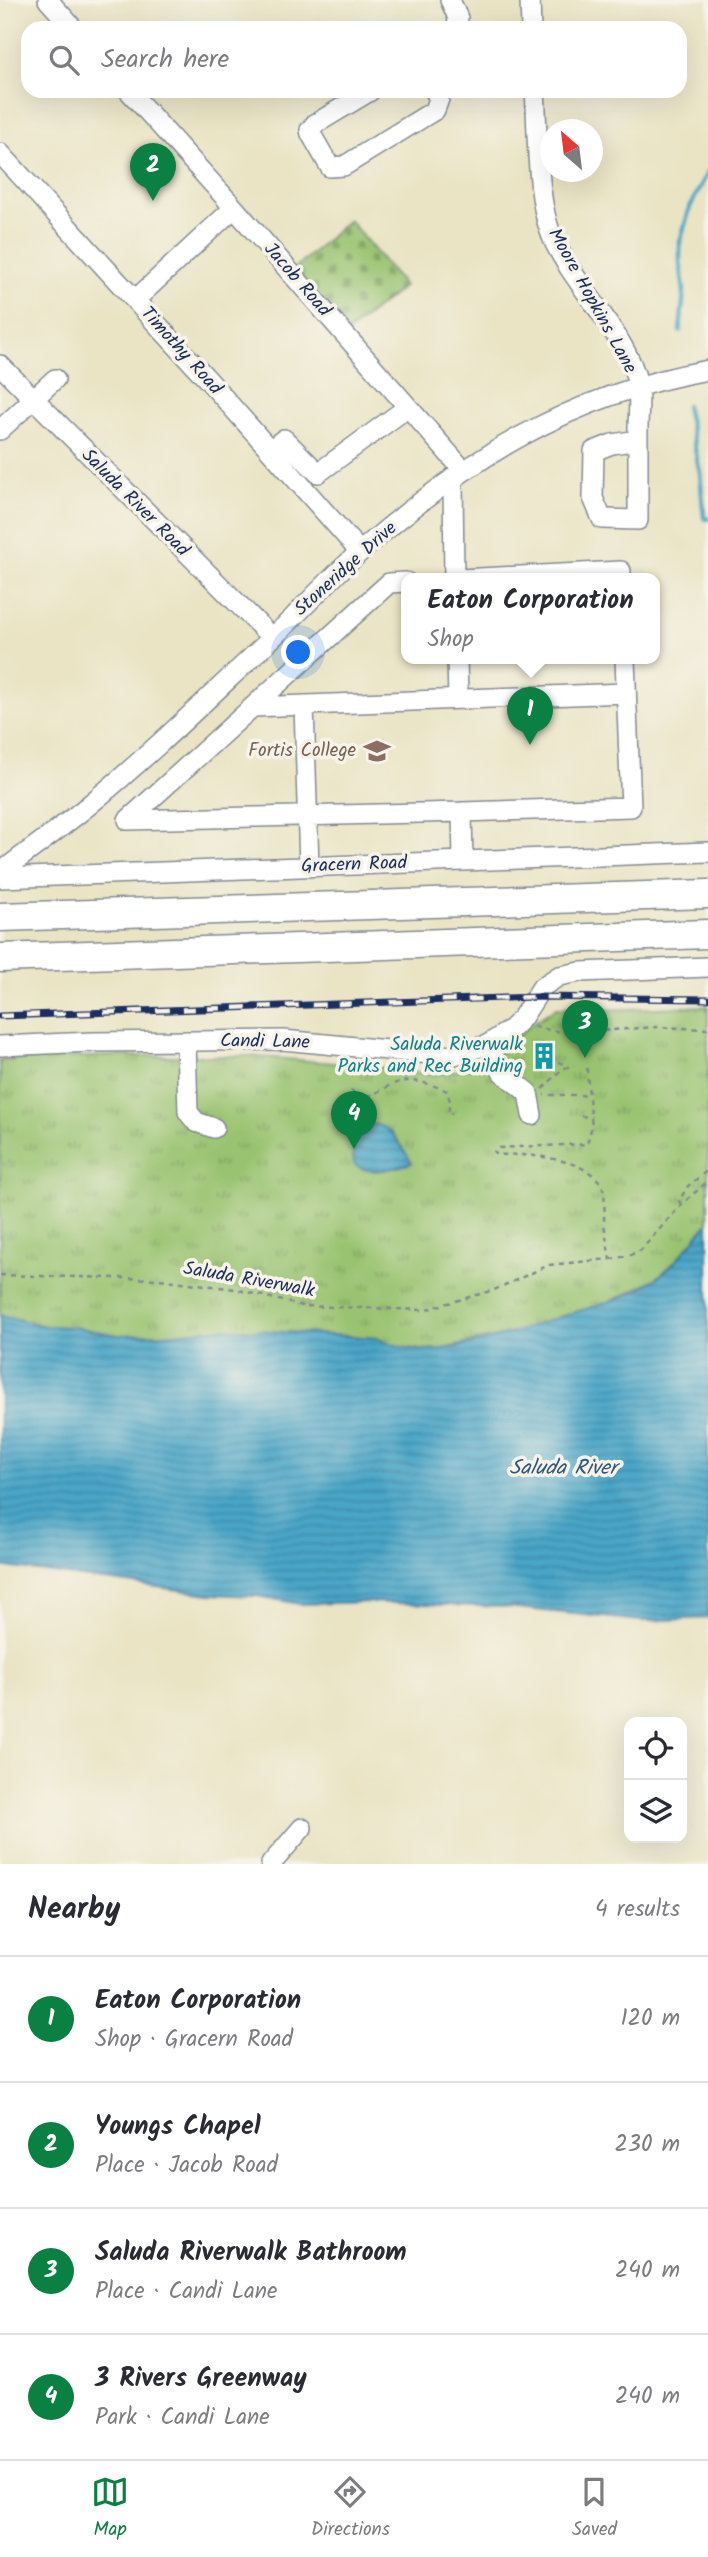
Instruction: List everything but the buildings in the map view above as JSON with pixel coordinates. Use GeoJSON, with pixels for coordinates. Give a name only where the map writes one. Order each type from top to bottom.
{"type":"FeatureCollection","features":[{"type":"Feature","properties":{"kind":"highway"},"geometry":{"type":"LineString","coordinates":[[0,917],[708,894]]}},
{"type":"Feature","properties":{"kind":"highway"},"geometry":{"type":"LineString","coordinates":[[0,958],[708,934]]}},
{"type":"Feature","properties":{"kind":"street"},"geometry":{"type":"LineString","coordinates":[[48,0],[67,21]]}},
{"type":"Feature","properties":{"kind":"street"},"geometry":{"type":"LineString","coordinates":[[450,0],[458,21]]}},
{"type":"Feature","properties":{"kind":"street"},"geometry":{"type":"LineString","coordinates":[[530,0],[531,21]]}},
{"type":"Feature","properties":{"kind":"street","name":"Jacob Road"},"geometry":{"type":"LineString","coordinates":[[135,98],[408,407],[458,474]]}},
{"type":"Feature","properties":{"kind":"street"},"geometry":{"type":"LineString","coordinates":[[358,98],[315,124],[310,130],[331,167],[344,166],[435,110],[438,98]]}},
{"type":"Feature","properties":{"kind":"street","name":"Moore Hopkins Lane"},"geometry":{"type":"LineString","coordinates":[[535,98],[545,213],[552,237],[572,273],[614,333],[638,385]]}},
{"type":"Feature","properties":{"kind":"street","name":"Timothy Road"},"geometry":{"type":"LineString","coordinates":[[0,153],[360,552]]}},
{"type":"Feature","properties":{"kind":"street"},"geometry":{"type":"LineString","coordinates":[[135,300],[234,208]]}},
{"type":"Feature","properties":{"kind":"street","name":"Saluda River Road"},"geometry":{"type":"LineString","coordinates":[[0,365],[272,638]]}},
{"type":"Feature","properties":{"kind":"street","name":"Stoneridge Drive"},"geometry":{"type":"LineString","coordinates":[[0,873],[89,805],[272,638],[360,552],[458,474],[504,445],[556,418],[638,385],[708,370]]}},
{"type":"Feature","properties":{"kind":"street"},"geometry":{"type":"LineString","coordinates":[[0,430],[55,379]]}},
{"type":"Feature","properties":{"kind":"street"},"geometry":{"type":"LineString","coordinates":[[638,385],[638,440]]}},
{"type":"Feature","properties":{"kind":"street"},"geometry":{"type":"LineString","coordinates":[[270,450],[284,439],[318,473],[408,407]]}},
{"type":"Feature","properties":{"kind":"street"},"geometry":{"type":"LineString","coordinates":[[457,573],[458,474]]}},
{"type":"Feature","properties":{"kind":"street"},"geometry":{"type":"LineString","coordinates":[[580,573],[621,573]]}},
{"type":"Feature","properties":{"kind":"street"},"geometry":{"type":"LineString","coordinates":[[401,582],[389,583],[128,820],[631,807],[625,664]]}},
{"type":"Feature","properties":{"kind":"street"},"geometry":{"type":"LineString","coordinates":[[457,664],[458,699]]}},
{"type":"Feature","properties":{"kind":"street"},"geometry":{"type":"LineString","coordinates":[[253,706],[626,693]]}},
{"type":"Feature","properties":{"kind":"street"},"geometry":{"type":"LineString","coordinates":[[304,705],[309,867]]}},
{"type":"Feature","properties":{"kind":"street"},"geometry":{"type":"LineString","coordinates":[[462,812],[463,861]]}},
{"type":"Feature","properties":{"kind":"street","name":"Gracern Road"},"geometry":{"type":"LineString","coordinates":[[0,878],[708,852]]}},
{"type":"Feature","properties":{"kind":"street","name":"Candi Lane"},"geometry":{"type":"LineString","coordinates":[[0,1046],[92,1042],[312,1042],[439,1056],[463,1054],[487,1045],[517,1023],[542,987],[559,976],[580,972],[708,967]]}},
{"type":"Feature","properties":{"kind":"street"},"geometry":{"type":"LineString","coordinates":[[186,1041],[188,1112],[196,1122],[214,1128]]}},
{"type":"Feature","properties":{"kind":"street"},"geometry":{"type":"LineString","coordinates":[[487,1045],[502,1072],[528,1093],[532,1115]]}},
{"type":"Feature","properties":{"kind":"street"},"geometry":{"type":"LineString","coordinates":[[271,1864],[302,1828]]}},
{"type":"Feature","properties":{"kind":"path"},"geometry":{"type":"LineString","coordinates":[[517,1023],[567,1034],[657,1027],[708,1029]]}},
{"type":"Feature","properties":{"kind":"path"},"geometry":{"type":"LineString","coordinates":[[558,1062],[572,1065],[558,1073],[541,1094],[582,1095],[589,1098]]}},
{"type":"Feature","properties":{"kind":"path"},"geometry":{"type":"LineString","coordinates":[[587,1068],[592,1117],[590,1137],[584,1145],[516,1145],[498,1148],[494,1152],[498,1155],[534,1156],[569,1164],[590,1173],[599,1182],[604,1193],[604,1220],[610,1259]]}},
{"type":"Feature","properties":{"kind":"path"},"geometry":{"type":"LineString","coordinates":[[351,1090],[360,1099],[381,1092],[398,1082],[414,1082],[447,1091],[450,1101],[448,1114],[452,1113]]}},
{"type":"Feature","properties":{"kind":"path"},"geometry":{"type":"LineString","coordinates":[[581,1116],[592,1117]]}},
{"type":"Feature","properties":{"kind":"path","name":"Saluda Riverwalk"},"geometry":{"type":"LineString","coordinates":[[681,1205],[679,1201],[688,1186],[708,1170]]}},
{"type":"Feature","properties":{"kind":"path","name":"Saluda Riverwalk"},"geometry":{"type":"LineString","coordinates":[[0,1275],[159,1279],[235,1289],[303,1306],[424,1310],[494,1290],[549,1265],[628,1256],[641,1250],[681,1205],[708,1181]]}},
{"type":"Feature","properties":{"kind":"green space"},"geometry":{"type":"Polygon","coordinates":[[[349,220],[404,286],[344,335],[290,273],[349,220]]]}},
{"type":"Feature","properties":{"kind":"green space"},"geometry":{"type":"Polygon","coordinates":[[[708,1006],[708,1223],[673,1264],[655,1279],[608,1303],[509,1334],[442,1349],[421,1350],[400,1347],[377,1338],[222,1328],[166,1334],[118,1335],[45,1326],[0,1315],[0,1060],[112,1056],[249,1056],[370,1066],[436,1075],[487,1064],[531,1024],[556,1008],[600,1010],[708,1006]]]}},
{"type":"Feature","properties":{"kind":"water"},"geometry":{"type":"Polygon","coordinates":[[[368,1124],[389,1131],[412,1163],[374,1171],[354,1164],[351,1137],[368,1124]]]}},
{"type":"Feature","properties":{"kind":"water","name":"Saluda River"},"geometry":{"type":"Polygon","coordinates":[[[708,1223],[708,1618],[642,1621],[506,1607],[368,1602],[300,1604],[257,1596],[209,1594],[0,1566],[0,1315],[45,1326],[74,1327],[118,1335],[166,1334],[222,1328],[377,1338],[417,1350],[456,1347],[505,1335],[633,1292],[664,1272],[708,1223]]]}},
{"type":"Feature","properties":{"kind":"waterway"},"geometry":{"type":"LineString","coordinates":[[680,331],[684,291],[680,242],[690,207],[708,172]]}},
{"type":"Feature","properties":{"kind":"waterway"},"geometry":{"type":"LineString","coordinates":[[686,405],[700,473],[704,518],[708,519]]}},
{"type":"Feature","properties":{"kind":"railway"},"geometry":{"type":"LineString","coordinates":[[0,1016],[535,997],[708,999]]}},
{"type":"Feature","properties":{"kind":"place","name":"Youngs Chapel"},"geometry":{"type":"Point","coordinates":[153,201]}},
{"type":"Feature","properties":{"kind":"place","name":"Eaton Corporation"},"geometry":{"type":"Point","coordinates":[530,745]}},
{"type":"Feature","properties":{"kind":"place","name":"Fortis College"},"geometry":{"type":"Point","coordinates":[377,751]}},
{"type":"Feature","properties":{"kind":"place","name":"Saluda Riverwalk Parks and Rec Building"},"geometry":{"type":"Point","coordinates":[544,1056]}},
{"type":"Feature","properties":{"kind":"place","name":"Saluda Riverwalk Bathroom"},"geometry":{"type":"Point","coordinates":[585,1058]}},
{"type":"Feature","properties":{"kind":"place","name":"3 Rivers Greenway"},"geometry":{"type":"Point","coordinates":[354,1149]}}]}
